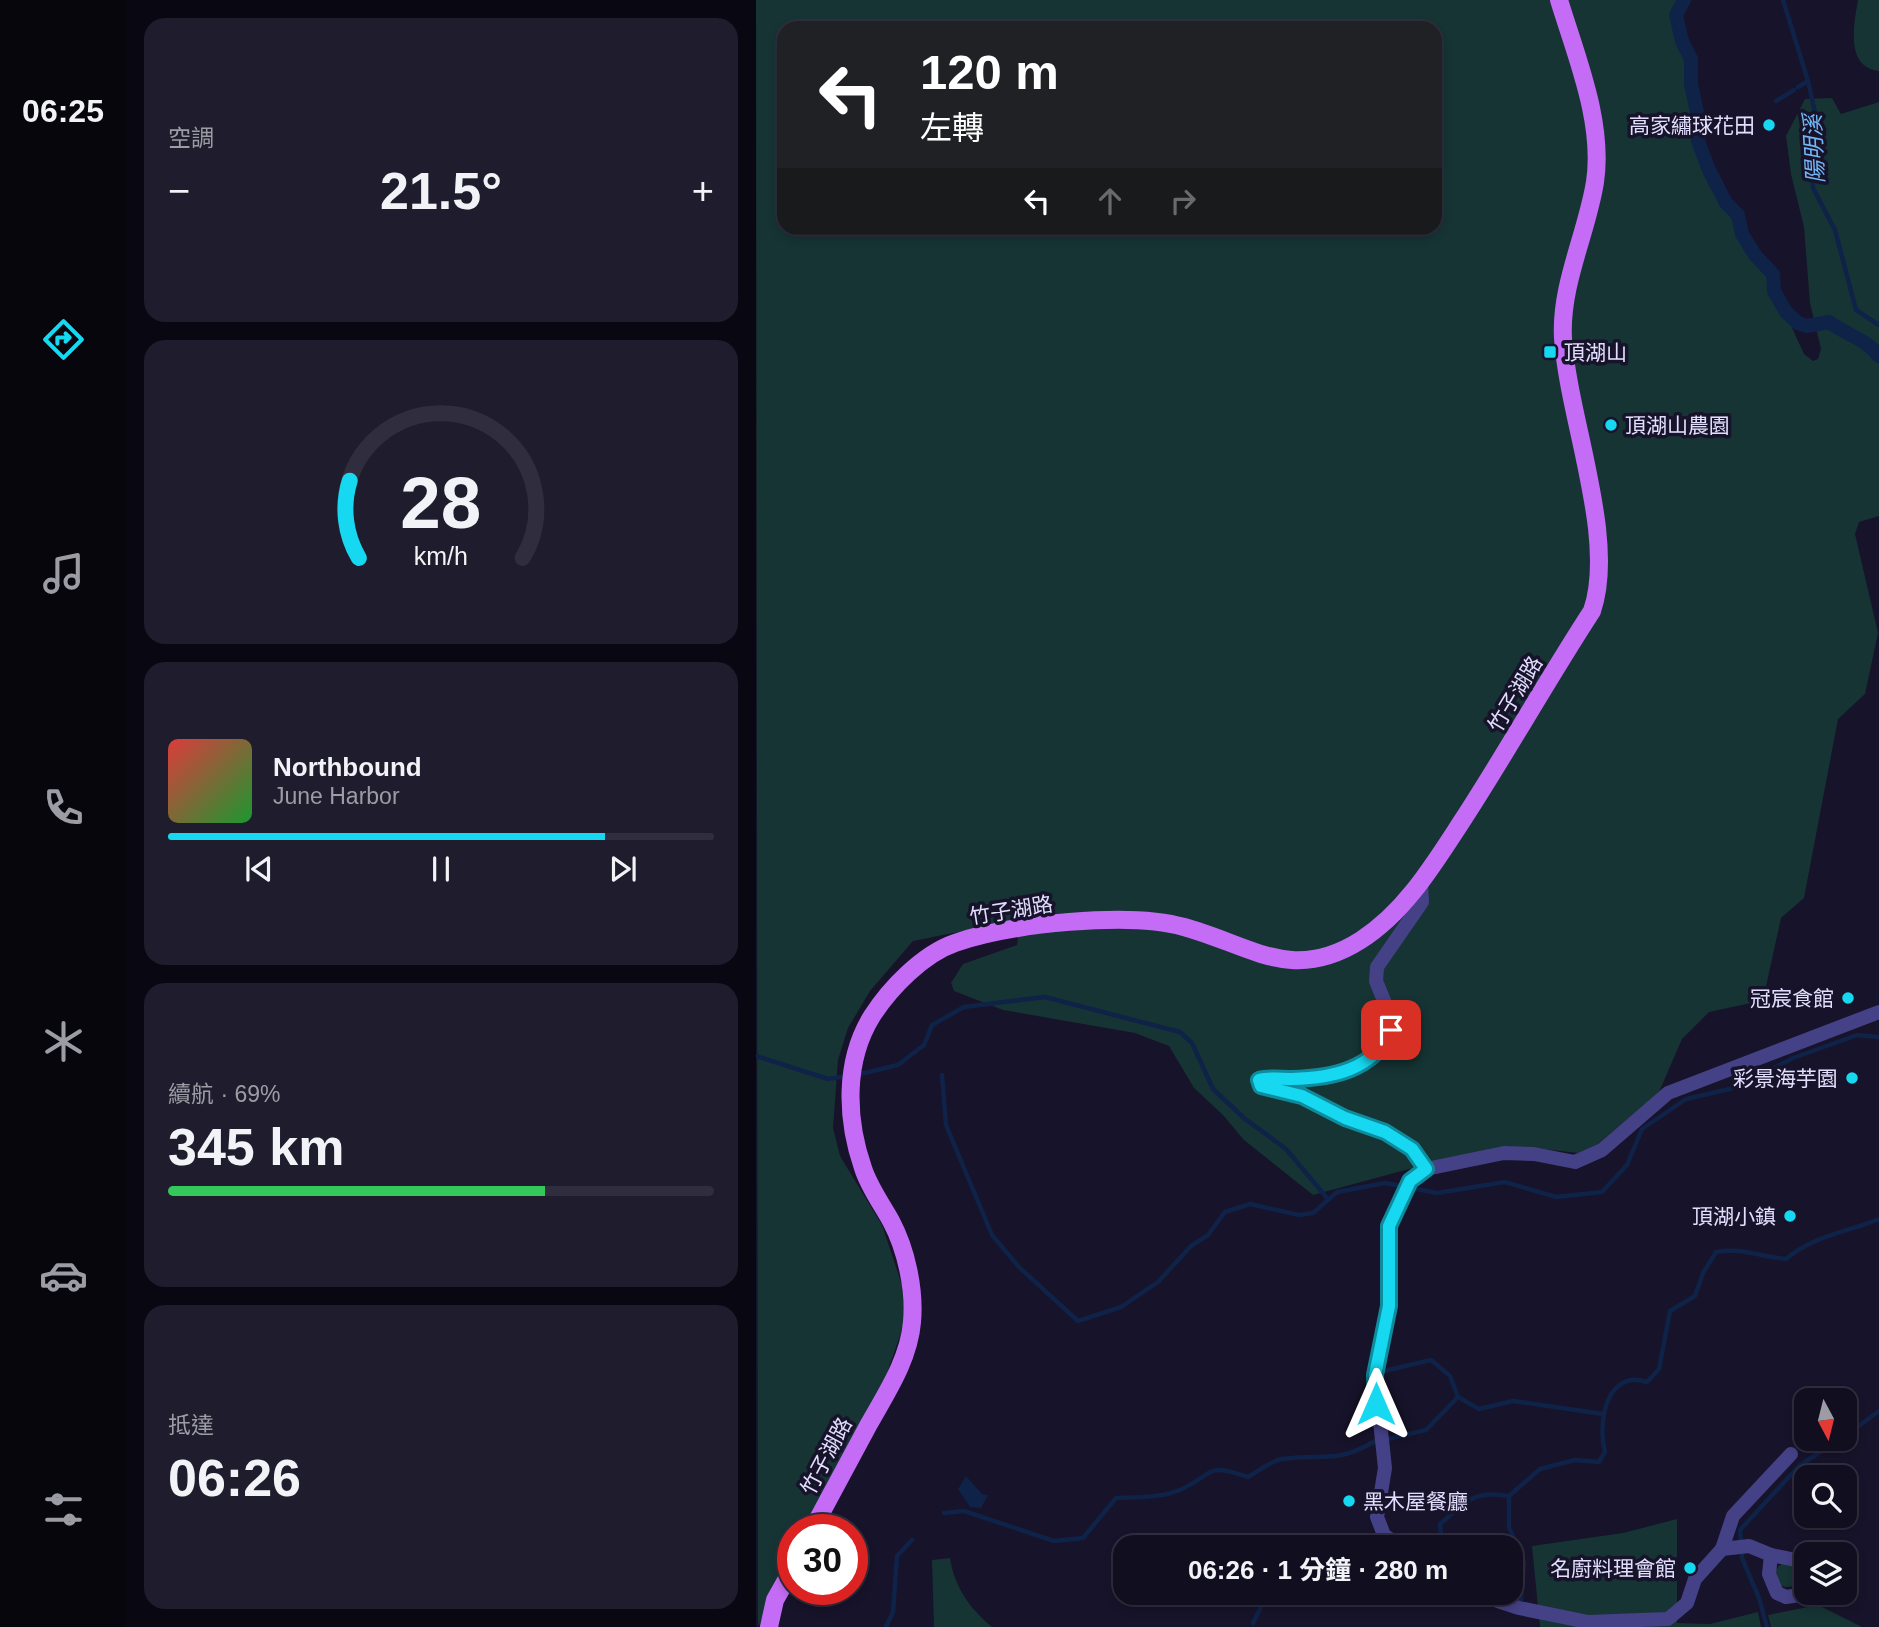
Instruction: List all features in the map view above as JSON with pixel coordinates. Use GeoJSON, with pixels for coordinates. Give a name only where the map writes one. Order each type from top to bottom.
{"type":"FeatureCollection","features":[{"type":"Feature","properties":{"kind":"main road","name":"竹子湖路"},"geometry":{"type":"LineString","coordinates":[[821,1514],[909,1346],[912,1291],[899,1241],[863,1170],[852,1129],[850,1101],[856,1053],[872,1016],[889,994],[935,954],[954,943],[1027,928],[1140,918],[1184,927],[1267,958],[1300,960],[1337,952],[1359,941],[1389,919],[1421,881],[1511,746],[1592,611],[1600,576],[1597,532],[1570,395],[1563,333],[1573,270],[1595,182],[1597,154],[1589,105],[1559,0]]}},
{"type":"Feature","properties":{"kind":"main road"},"geometry":{"type":"LineString","coordinates":[[769,1627],[777,1596]]}},
{"type":"Feature","properties":{"kind":"street"},"geometry":{"type":"LineString","coordinates":[[1421,881],[1422,902],[1377,967],[1376,981],[1389,1013],[1391,1030],[1385,1044],[1373,1058],[1348,1071],[1318,1077],[1259,1080],[1261,1086],[1302,1096],[1345,1118],[1385,1132],[1412,1149],[1426,1169]]}},
{"type":"Feature","properties":{"kind":"street"},"geometry":{"type":"LineString","coordinates":[[1384,1535],[1377,1517],[1385,1468],[1375,1375],[1389,1306],[1389,1226],[1407,1188],[1426,1169],[1504,1153],[1534,1154],[1575,1162],[1602,1150],[1668,1093],[1879,1013]]}},
{"type":"Feature","properties":{"kind":"street"},"geometry":{"type":"LineString","coordinates":[[1510,1605],[1588,1622],[1668,1619],[1687,1603],[1695,1579],[1726,1548],[1733,1516],[1791,1454]]}},
{"type":"Feature","properties":{"kind":"street"},"geometry":{"type":"LineString","coordinates":[[1726,1548],[1746,1546],[1794,1560]]}},
{"type":"Feature","properties":{"kind":"street"},"geometry":{"type":"LineString","coordinates":[[1770,1555],[1769,1574],[1777,1593],[1786,1597],[1794,1596]]}},
{"type":"Feature","properties":{"kind":"green space"},"geometry":{"type":"Polygon","coordinates":[[[756,0],[1680,0],[1678,20],[1710,168],[1727,200],[1734,227],[1772,284],[1804,354],[1813,361],[1818,359],[1821,349],[1810,303],[1804,227],[1791,174],[1786,136],[1805,99],[1832,98],[1841,114],[1879,102],[1879,516],[1859,522],[1855,534],[1878,633],[1865,694],[1838,719],[1804,898],[1781,918],[1765,991],[1751,1003],[1709,1012],[1682,1039],[1659,1092],[1598,1144],[1578,1153],[1535,1148],[1435,1162],[1313,1195],[1244,1140],[1223,1115],[1194,1088],[1169,1046],[1135,1033],[1003,1010],[954,991],[951,983],[963,964],[1017,945],[1018,938],[998,930],[983,930],[913,941],[870,991],[848,1028],[838,1060],[833,1128],[840,1156],[882,1225],[902,1285],[905,1321],[885,1379],[811,1514],[777,1514],[777,1585],[758,1627],[756,0]]]}},
{"type":"Feature","properties":{"kind":"green space"},"geometry":{"type":"Polygon","coordinates":[[[1858,0],[1879,0],[1879,71],[1868,68],[1856,53],[1854,32],[1858,0]]]}},
{"type":"Feature","properties":{"kind":"green space"},"geometry":{"type":"Polygon","coordinates":[[[1677,1519],[1677,1623],[1710,1624],[1758,1612],[1761,1627],[1540,1627],[1532,1546],[1623,1533],[1677,1519]]]}},
{"type":"Feature","properties":{"kind":"green space"},"geometry":{"type":"Polygon","coordinates":[[[950,1558],[955,1578],[964,1596],[992,1627],[934,1627],[932,1560],[950,1558]]]}},
{"type":"Feature","properties":{"kind":"green space"},"geometry":{"type":"Polygon","coordinates":[[[1783,1564],[1794,1566],[1794,1584],[1783,1586],[1776,1579],[1776,1571],[1783,1564]]]}},
{"type":"Feature","properties":{"kind":"green space"},"geometry":{"type":"Polygon","coordinates":[[[1818,1605],[1862,1627],[1771,1627],[1768,1615],[1818,1605]]]}},
{"type":"Feature","properties":{"kind":"water"},"geometry":{"type":"Polygon","coordinates":[[[966,1476],[982,1494],[988,1495],[981,1508],[970,1507],[958,1489],[966,1476]]]}},
{"type":"Feature","properties":{"kind":"waterway"},"geometry":{"type":"LineString","coordinates":[[1684,0],[1676,15],[1682,41],[1691,59],[1691,84],[1700,126],[1698,141],[1726,203],[1738,215],[1742,234],[1755,255],[1773,274],[1774,291],[1786,312],[1798,323],[1807,326],[1829,322],[1862,341],[1879,356]]}},
{"type":"Feature","properties":{"kind":"waterway","name":"陽明溪"},"geometry":{"type":"LineString","coordinates":[[1783,0],[1808,81],[1818,126],[1811,162],[1813,188],[1835,230],[1856,310],[1879,325]]}},
{"type":"Feature","properties":{"kind":"waterway"},"geometry":{"type":"LineString","coordinates":[[1798,87],[1808,81]]}},
{"type":"Feature","properties":{"kind":"waterway"},"geometry":{"type":"LineString","coordinates":[[1776,101],[1794,90]]}},
{"type":"Feature","properties":{"kind":"waterway"},"geometry":{"type":"LineString","coordinates":[[856,1075],[898,1065],[924,1045],[932,1025],[964,1007],[1045,997],[1180,1032],[1192,1043],[1213,1089],[1244,1118],[1286,1149],[1327,1198]]}},
{"type":"Feature","properties":{"kind":"waterway","name":"陽明溪"},"geometry":{"type":"LineString","coordinates":[[942,1075],[946,1125],[992,1235],[1019,1267],[1078,1321],[1121,1307],[1158,1282],[1191,1246],[1208,1235],[1225,1212],[1250,1204],[1299,1215],[1313,1213],[1337,1192],[1385,1183],[1437,1193],[1505,1182],[1556,1197],[1602,1192],[1627,1165],[1642,1129],[1686,1099],[1738,1087],[1793,1058],[1857,1035],[1879,1037]]}},
{"type":"Feature","properties":{"kind":"waterway"},"geometry":{"type":"LineString","coordinates":[[756,1056],[828,1079],[847,1076]]}},
{"type":"Feature","properties":{"kind":"waterway"},"geometry":{"type":"LineString","coordinates":[[1512,1535],[1509,1527],[1509,1496],[1540,1469],[1575,1460],[1599,1462],[1605,1452],[1602,1432],[1608,1400],[1621,1384],[1633,1380],[1647,1382],[1659,1369],[1670,1311],[1695,1296],[1703,1273],[1716,1252],[1743,1251],[1786,1259],[1807,1245],[1879,1219]]}},
{"type":"Feature","properties":{"kind":"waterway"},"geometry":{"type":"LineString","coordinates":[[1384,1371],[1431,1360],[1450,1376],[1458,1397],[1479,1409],[1513,1401],[1603,1414]]}},
{"type":"Feature","properties":{"kind":"waterway"},"geometry":{"type":"LineString","coordinates":[[1388,1439],[1426,1430],[1458,1397]]}},
{"type":"Feature","properties":{"kind":"waterway"},"geometry":{"type":"LineString","coordinates":[[1857,1427],[1879,1411]]}},
{"type":"Feature","properties":{"kind":"waterway"},"geometry":{"type":"LineString","coordinates":[[944,1513],[964,1511],[1054,1541],[1083,1538],[1116,1498],[1175,1492],[1217,1470],[1248,1477],[1278,1460],[1350,1453],[1377,1440]]}},
{"type":"Feature","properties":{"kind":"waterway"},"geometry":{"type":"LineString","coordinates":[[1767,1627],[1759,1598],[1742,1558],[1740,1530],[1800,1465],[1822,1451]]}},
{"type":"Feature","properties":{"kind":"waterway"},"geometry":{"type":"LineString","coordinates":[[1441,1535],[1440,1524],[1471,1499],[1487,1495],[1509,1496]]}},
{"type":"Feature","properties":{"kind":"waterway"},"geometry":{"type":"LineString","coordinates":[[886,1627],[893,1612],[897,1556],[912,1540]]}},
{"type":"Feature","properties":{"kind":"waterway"},"geometry":{"type":"LineString","coordinates":[[1523,1561],[1523,1576]]}},
{"type":"Feature","properties":{"kind":"waterway"},"geometry":{"type":"LineString","coordinates":[[1253,1623],[1262,1605]]}},
{"type":"Feature","properties":{"kind":"place","name":"高家繡球花田"},"geometry":{"type":"Point","coordinates":[1769,125]}},
{"type":"Feature","properties":{"kind":"place","name":"頂湖山"},"geometry":{"type":"Point","coordinates":[1550,352]}},
{"type":"Feature","properties":{"kind":"place","name":"頂湖山農園"},"geometry":{"type":"Point","coordinates":[1611,425]}},
{"type":"Feature","properties":{"kind":"place","name":"冠宸食館"},"geometry":{"type":"Point","coordinates":[1848,998]}},
{"type":"Feature","properties":{"kind":"place","name":"彩景海芋園"},"geometry":{"type":"Point","coordinates":[1852,1078]}},
{"type":"Feature","properties":{"kind":"place","name":"頂湖小鎮"},"geometry":{"type":"Point","coordinates":[1790,1216]}},
{"type":"Feature","properties":{"kind":"place","name":"黑木屋餐廳"},"geometry":{"type":"Point","coordinates":[1349,1501]}},
{"type":"Feature","properties":{"kind":"place","name":"名廚料理會館"},"geometry":{"type":"Point","coordinates":[1690,1568]}},
{"type":"Feature","properties":{"kind":"route"},"geometry":{"type":"LineString","coordinates":[[1376,1404],[1375,1375],[1389,1306],[1389,1226],[1410,1181],[1426,1169],[1412,1149],[1385,1132],[1345,1118],[1302,1096],[1261,1086],[1259,1080],[1318,1077],[1348,1071],[1373,1058],[1385,1044],[1391,1030]]}}]}
